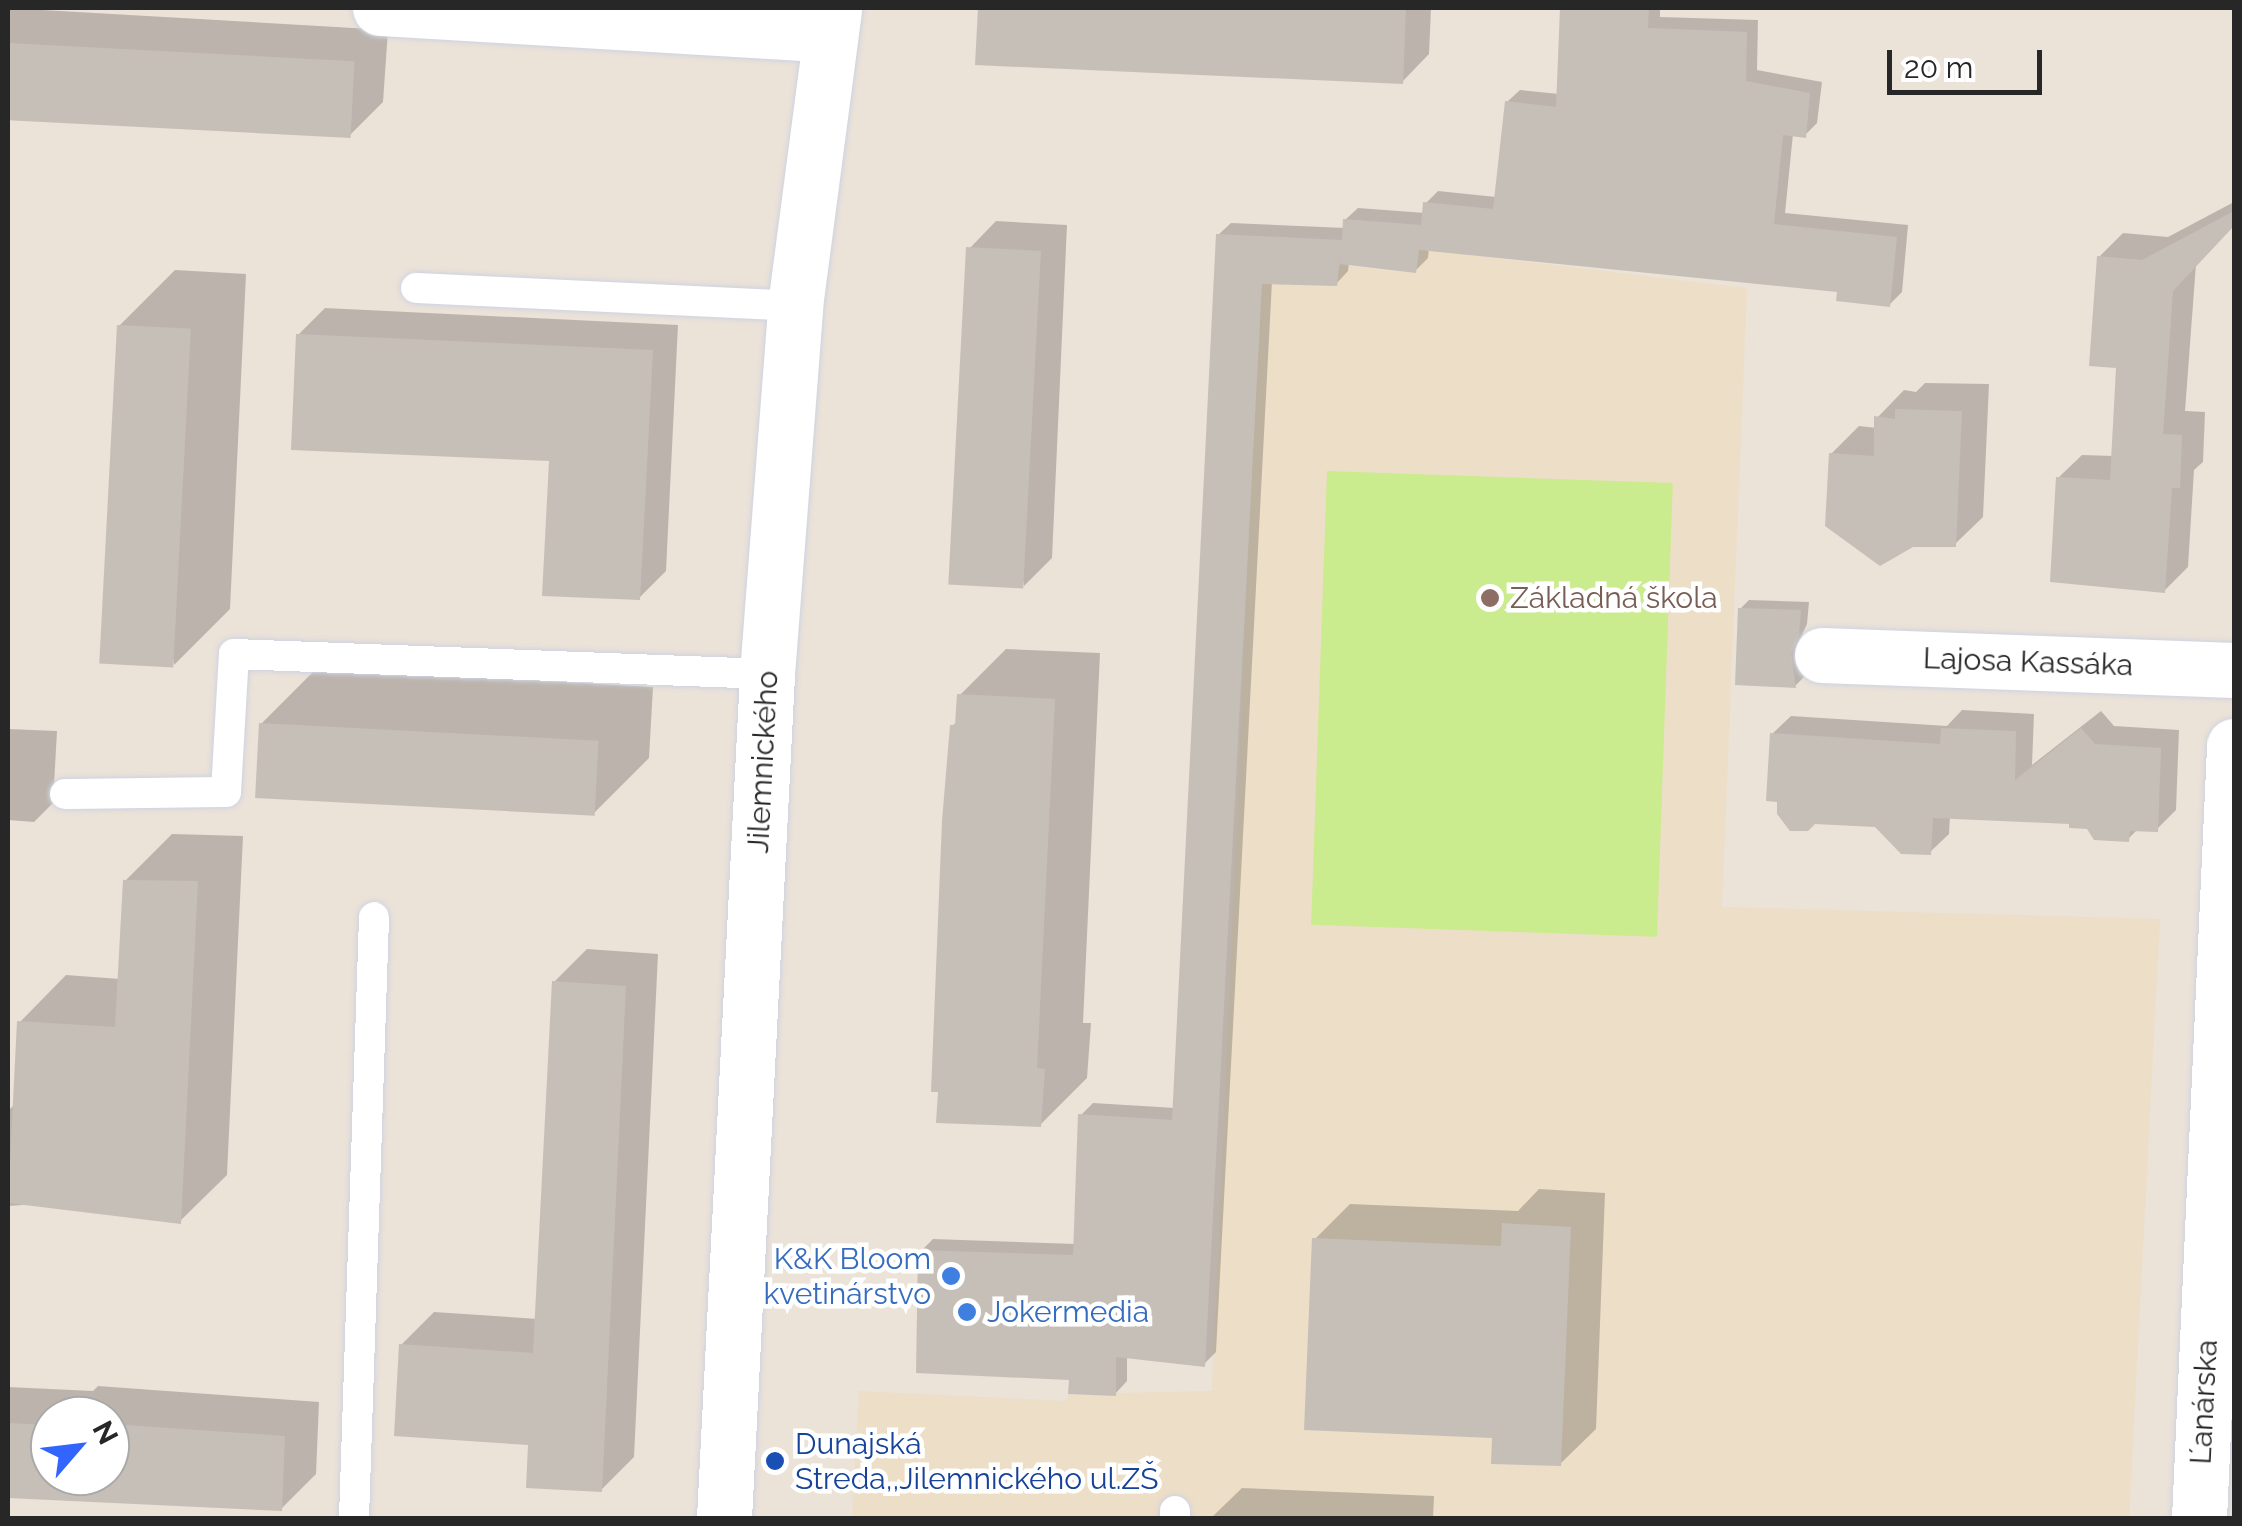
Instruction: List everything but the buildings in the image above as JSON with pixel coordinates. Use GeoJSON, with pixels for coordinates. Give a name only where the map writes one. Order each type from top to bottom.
{"type":"FeatureCollection","features":[{"type":"Feature","properties":{"kind":"street"},"geometry":{"type":"LineString","coordinates":[[380,8],[832,21]]}},
{"type":"Feature","properties":{"kind":"street","name":"Jilemnického"},"geometry":{"type":"LineString","coordinates":[[724,1518],[767,674],[795,306],[832,21]]}},
{"type":"Feature","properties":{"kind":"street","name":"Lajosa Kassáka"},"geometry":{"type":"LineString","coordinates":[[1822,655],[2234,670]]}},
{"type":"Feature","properties":{"kind":"street","name":"Ľanárska"},"geometry":{"type":"LineString","coordinates":[[2199,1518],[2228,995],[2234,746]]}},
{"type":"Feature","properties":{"kind":"lane"},"geometry":{"type":"LineString","coordinates":[[416,288],[795,306]]}},
{"type":"Feature","properties":{"kind":"lane"},"geometry":{"type":"LineString","coordinates":[[65,794],[226,792],[234,654],[767,674]]}},
{"type":"Feature","properties":{"kind":"lane"},"geometry":{"type":"LineString","coordinates":[[354,1518],[374,917]]}},
{"type":"Feature","properties":{"kind":"shaded area","name":"Základná škola"},"geometry":{"type":"Polygon","coordinates":[[[1419,249],[1747,288],[1722,907],[2160,919],[2129,1518],[852,1518],[859,1391],[1067,1401],[1068,1394],[1212,1391],[1260,283],[1336,286],[1339,265],[1416,273],[1419,249]]]}},
{"type":"Feature","properties":{"kind":"green space"},"geometry":{"type":"Polygon","coordinates":[[[1327,471],[1673,483],[1657,937],[1311,925],[1327,471]]]}},
{"type":"Feature","properties":{"kind":"place","name":"Základná škola"},"geometry":{"type":"Point","coordinates":[1490,598]}},
{"type":"Feature","properties":{"kind":"place","name":"K&K Bloom kvetinárstvo"},"geometry":{"type":"Point","coordinates":[951,1276]}},
{"type":"Feature","properties":{"kind":"place","name":"Jokermedia"},"geometry":{"type":"Point","coordinates":[967,1312]}},
{"type":"Feature","properties":{"kind":"place","name":"Dunajská Streda,,Jilemnického ul.ZŠ"},"geometry":{"type":"Point","coordinates":[775,1461]}}]}
